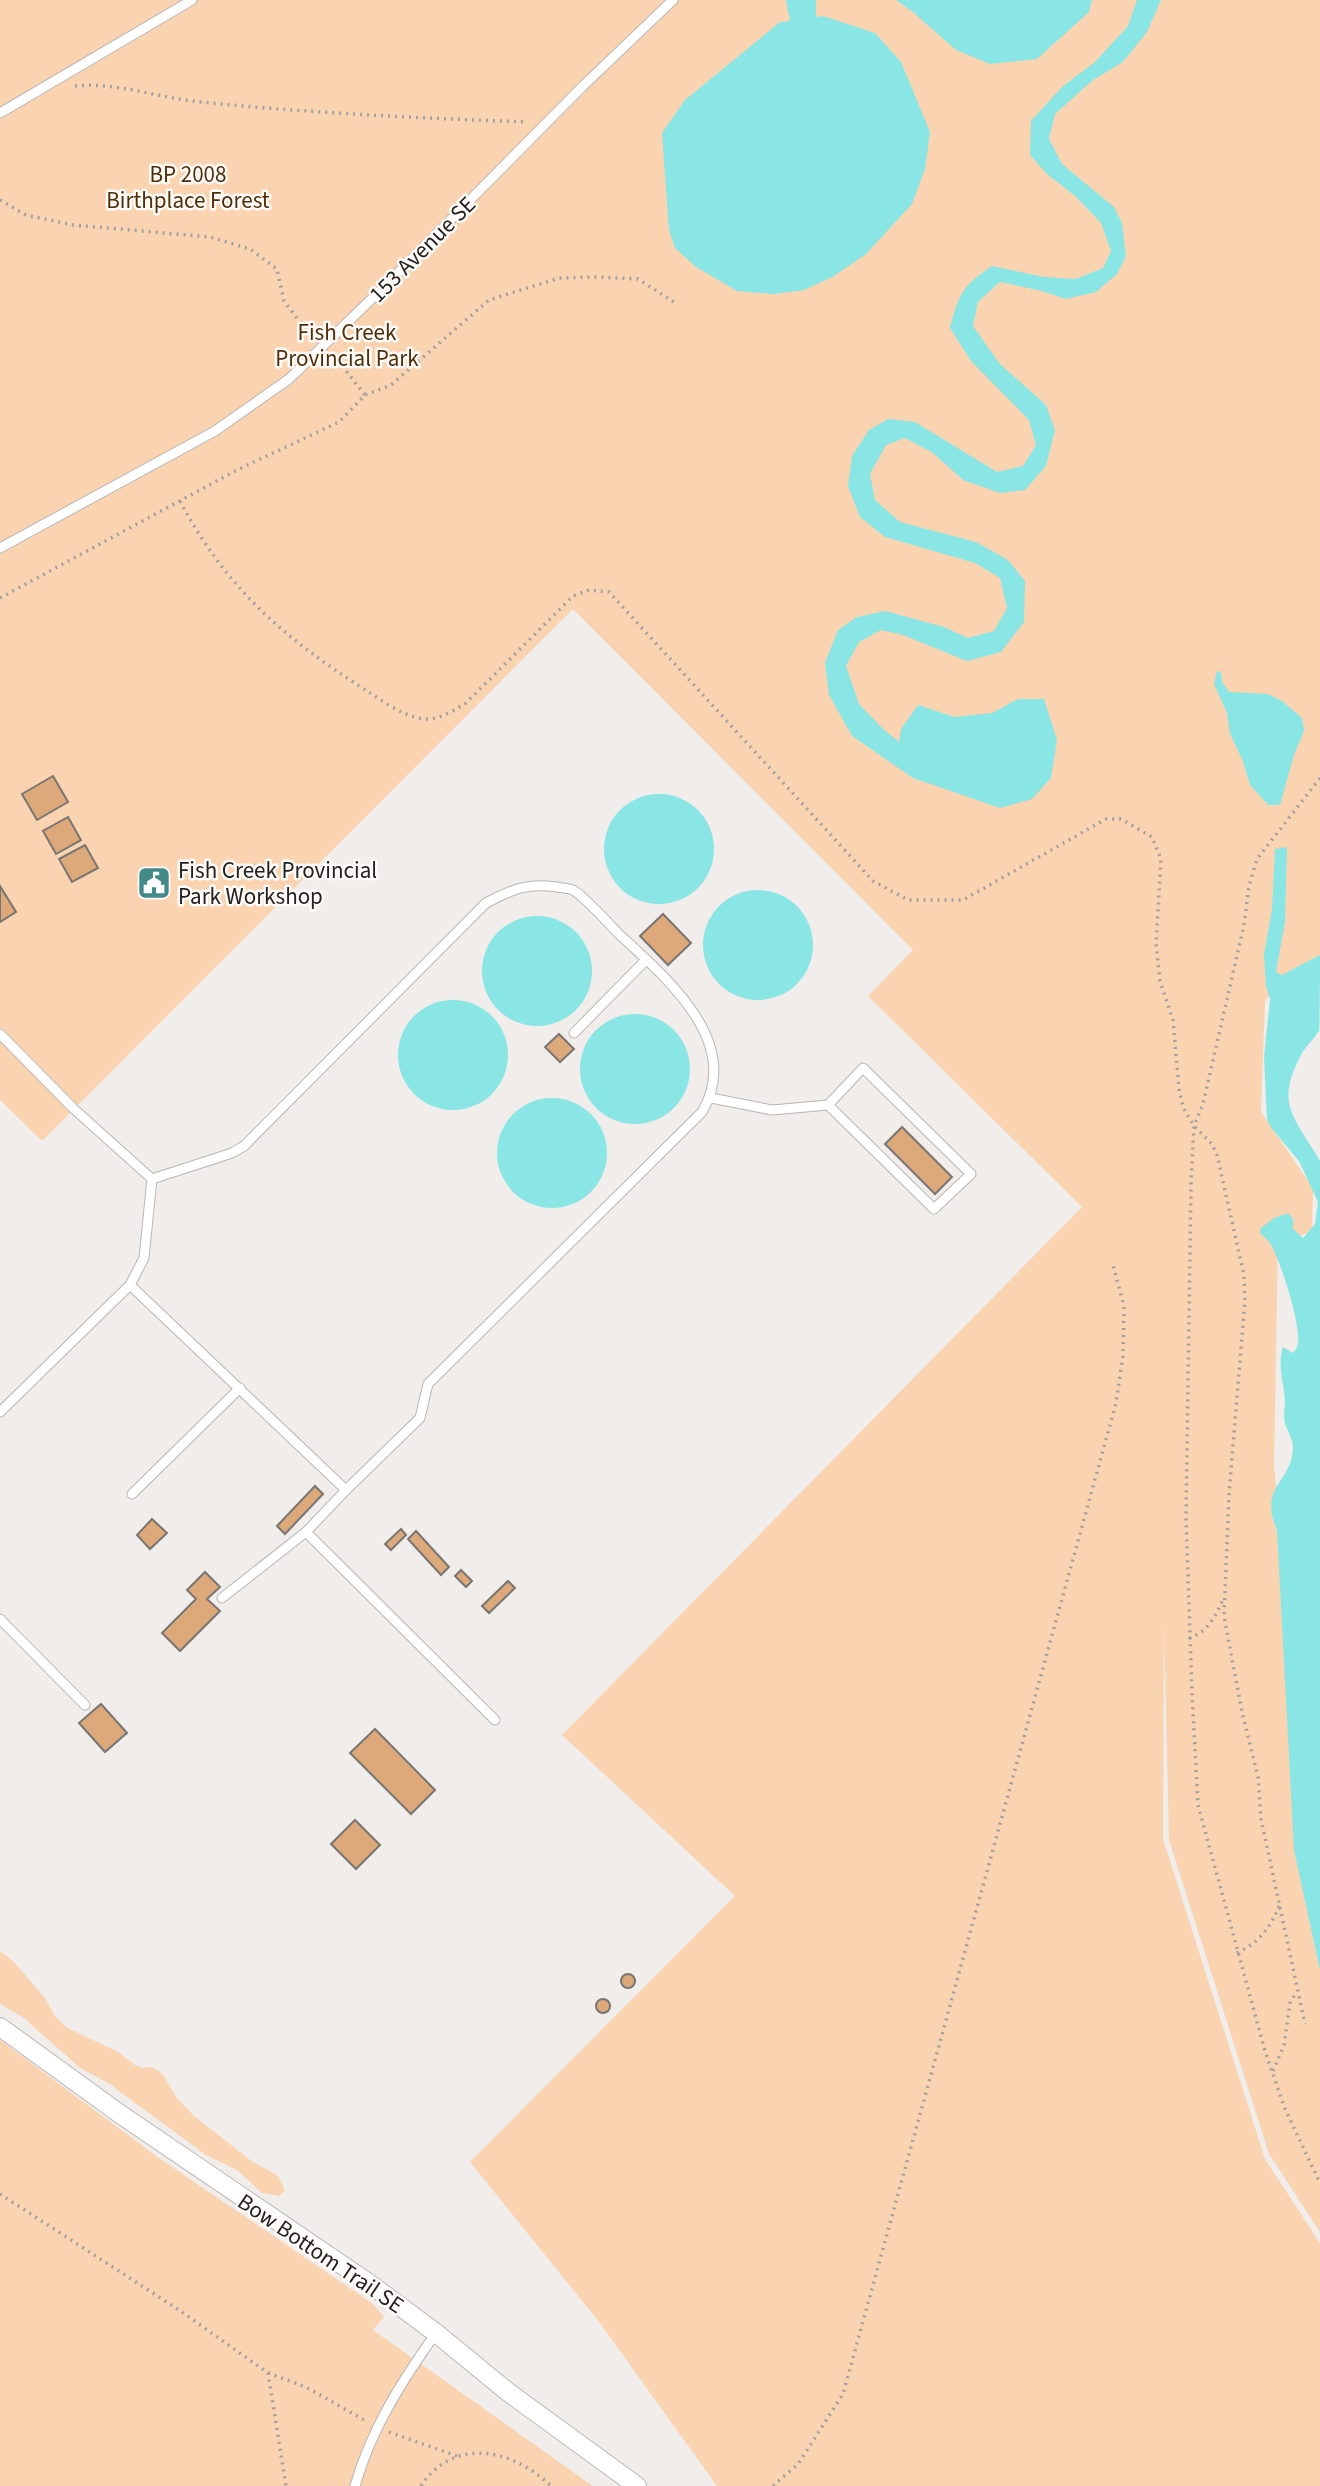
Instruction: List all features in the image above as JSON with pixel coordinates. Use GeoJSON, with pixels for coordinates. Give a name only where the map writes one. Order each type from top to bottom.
{"type":"FeatureCollection","features":[{"type":"Feature","properties":{"kind":"street","name":"Bow Bottom Trail SE"},"geometry":{"type":"LineString","coordinates":[[0,2027],[131,2122],[370,2284],[508,2392],[637,2486]]}},
{"type":"Feature","properties":{"kind":"lane"},"geometry":{"type":"LineString","coordinates":[[0,113],[192,0]]}},
{"type":"Feature","properties":{"kind":"lane","name":"153 Avenue SE"},"geometry":{"type":"LineString","coordinates":[[0,548],[215,431],[289,379],[673,0]]}},
{"type":"Feature","properties":{"kind":"lane"},"geometry":{"type":"LineString","coordinates":[[152,1179],[232,1153],[244,1146],[486,903],[517,887],[542,885],[572,889],[693,1009],[705,1030],[713,1066],[711,1098],[702,1112],[428,1384],[420,1418],[306,1532],[222,1598]]}},
{"type":"Feature","properties":{"kind":"lane"},"geometry":{"type":"LineString","coordinates":[[573,1033],[646,960]]}},
{"type":"Feature","properties":{"kind":"lane"},"geometry":{"type":"LineString","coordinates":[[0,1034],[74,1109],[152,1179]]}},
{"type":"Feature","properties":{"kind":"lane"},"geometry":{"type":"LineString","coordinates":[[711,1098],[772,1110],[828,1105],[863,1068],[971,1174],[934,1209],[828,1105]]}},
{"type":"Feature","properties":{"kind":"lane"},"geometry":{"type":"LineString","coordinates":[[0,1412],[130,1285],[144,1258],[152,1179]]}},
{"type":"Feature","properties":{"kind":"lane"},"geometry":{"type":"LineString","coordinates":[[130,1285],[346,1490]]}},
{"type":"Feature","properties":{"kind":"lane"},"geometry":{"type":"LineString","coordinates":[[132,1494],[240,1388]]}},
{"type":"Feature","properties":{"kind":"lane"},"geometry":{"type":"LineString","coordinates":[[306,1532],[495,1720]]}},
{"type":"Feature","properties":{"kind":"lane"},"geometry":{"type":"LineString","coordinates":[[0,1619],[85,1705]]}},
{"type":"Feature","properties":{"kind":"lane"},"geometry":{"type":"LineString","coordinates":[[355,2486],[361,2462],[401,2382],[436,2333]]}},
{"type":"Feature","properties":{"kind":"path"},"geometry":{"type":"LineString","coordinates":[[38,90],[98,84],[199,102],[383,116],[546,123]]}},
{"type":"Feature","properties":{"kind":"path"},"geometry":{"type":"LineString","coordinates":[[0,200],[26,215],[73,225],[211,237],[250,249],[278,269],[284,301],[321,348],[343,367],[365,395]]}},
{"type":"Feature","properties":{"kind":"path"},"geometry":{"type":"LineString","coordinates":[[0,598],[237,470],[339,422],[365,395],[391,384],[489,300],[559,278],[638,279],[677,304]]}},
{"type":"Feature","properties":{"kind":"path"},"geometry":{"type":"LineString","coordinates":[[180,501],[200,539],[267,618],[346,677],[397,710],[426,719],[447,714],[466,703],[573,596],[589,590],[609,592],[873,881],[908,900],[963,900],[1106,819],[1121,819],[1152,837],[1161,859],[1156,944],[1160,981],[1173,1020],[1179,1089],[1183,1107],[1194,1126],[1212,1144],[1217,1155],[1244,1275],[1243,1339],[1230,1494],[1224,1616],[1242,1712],[1258,1777],[1261,1819],[1305,2024]]}},
{"type":"Feature","properties":{"kind":"path"},"geometry":{"type":"LineString","coordinates":[[1320,778],[1257,859],[1203,1104],[1194,1126],[1189,1263],[1186,1518],[1198,1805],[1272,2073],[1285,2109],[1320,2183]]}},
{"type":"Feature","properties":{"kind":"path"},"geometry":{"type":"LineString","coordinates":[[774,2486],[798,2464],[843,2394],[1116,1403],[1123,1356],[1124,1306],[1113,1265]]}},
{"type":"Feature","properties":{"kind":"path"},"geometry":{"type":"LineString","coordinates":[[1189,1638],[1197,1636],[1209,1625],[1224,1597]]}},
{"type":"Feature","properties":{"kind":"path"},"geometry":{"type":"LineString","coordinates":[[1237,1953],[1249,1948],[1261,1937],[1280,1904]]}},
{"type":"Feature","properties":{"kind":"path"},"geometry":{"type":"LineString","coordinates":[[1272,2073],[1284,2045],[1290,2003],[1297,1993]]}},
{"type":"Feature","properties":{"kind":"path"},"geometry":{"type":"LineString","coordinates":[[0,2194],[179,2310],[268,2374],[306,2387],[365,2420]]}},
{"type":"Feature","properties":{"kind":"path"},"geometry":{"type":"LineString","coordinates":[[268,2374],[286,2486]]}},
{"type":"Feature","properties":{"kind":"path"},"geometry":{"type":"LineString","coordinates":[[387,2431],[457,2456]]}},
{"type":"Feature","properties":{"kind":"path"},"geometry":{"type":"LineString","coordinates":[[421,2486],[436,2467],[457,2456],[480,2453],[501,2456],[537,2474],[551,2486]]}},
{"type":"Feature","properties":{"kind":"green space"},"geometry":{"type":"Polygon","coordinates":[[[0,0],[1320,0],[1320,956],[1283,978],[1265,1001],[1261,1112],[1313,1188],[1312,1231],[1278,1244],[1274,1466],[1320,1920],[1320,2232],[1269,2154],[1169,1840],[1164,1626],[1163,1839],[1265,2159],[1320,2243],[1320,2486],[717,2486],[600,2323],[470,2162],[735,1896],[562,1735],[1082,1207],[868,996],[913,950],[573,609],[42,1141],[0,1100],[0,0]]]}},
{"type":"Feature","properties":{"kind":"green space"},"geometry":{"type":"Polygon","coordinates":[[[0,1951],[13,1961],[46,1999],[54,2015],[66,2027],[118,2052],[135,2065],[159,2071],[176,2097],[193,2115],[250,2160],[278,2176],[285,2190],[280,2196],[262,2193],[237,2170],[206,2155],[108,2083],[80,2068],[24,2018],[0,2004],[0,1951]]]}},
{"type":"Feature","properties":{"kind":"green space"},"geometry":{"type":"Polygon","coordinates":[[[0,2040],[159,2158],[373,2304],[384,2317],[373,2330],[593,2486],[0,2486],[0,2040]]]}},
{"type":"Feature","properties":{"kind":"water"},"geometry":{"type":"Polygon","coordinates":[[[786,0],[816,0],[816,17],[823,16],[875,33],[901,62],[930,132],[925,169],[912,204],[866,254],[834,276],[804,290],[775,294],[737,291],[696,267],[675,248],[669,230],[662,133],[685,100],[780,22],[790,21],[786,0]]]}},
{"type":"Feature","properties":{"kind":"water"},"geometry":{"type":"Polygon","coordinates":[[[896,0],[1092,0],[1089,12],[1037,59],[990,64],[956,50],[896,0]]]}},
{"type":"Feature","properties":{"kind":"water"},"geometry":{"type":"Polygon","coordinates":[[[1137,0],[1161,0],[1147,32],[1123,62],[1093,80],[1055,114],[1049,139],[1062,164],[1114,207],[1122,223],[1126,256],[1117,274],[1096,292],[1066,299],[1000,282],[978,302],[973,326],[999,363],[1046,405],[1055,430],[1046,466],[1025,490],[1000,493],[963,480],[933,453],[905,438],[886,445],[870,474],[875,500],[900,522],[976,542],[1008,560],[1025,581],[1024,622],[1001,652],[967,661],[903,635],[881,630],[859,642],[846,666],[859,704],[899,742],[901,729],[918,705],[955,717],[992,713],[1018,699],[1044,699],[1057,740],[1051,778],[1032,799],[1000,808],[913,778],[852,736],[829,695],[825,663],[838,630],[857,617],[885,611],[944,627],[968,638],[994,631],[1007,608],[1000,578],[975,563],[885,537],[860,517],[848,486],[852,456],[869,430],[888,419],[915,422],[997,472],[1023,466],[1036,445],[1029,420],[971,361],[950,328],[963,292],[974,279],[992,266],[1044,277],[1076,279],[1103,268],[1111,251],[1101,223],[1030,155],[1031,121],[1062,87],[1095,62],[1128,26],[1137,0]]]}},
{"type":"Feature","properties":{"kind":"water"},"geometry":{"type":"Polygon","coordinates":[[[1217,671],[1221,672],[1222,682],[1229,692],[1268,694],[1282,701],[1302,718],[1304,731],[1294,755],[1280,805],[1268,805],[1250,785],[1230,734],[1227,713],[1214,684],[1217,671]]]}},
{"type":"Feature","properties":{"kind":"water"},"geometry":{"type":"Polygon","coordinates":[[[659,794],[680,798],[698,810],[710,828],[714,849],[710,870],[698,888],[680,900],[659,904],[638,900],[620,888],[608,870],[604,849],[608,828],[620,810],[638,798],[659,794]]]}},
{"type":"Feature","properties":{"kind":"water"},"geometry":{"type":"Polygon","coordinates":[[[1287,847],[1285,922],[1276,972],[1282,975],[1320,955],[1319,1031],[1302,1053],[1289,1085],[1289,1098],[1295,1121],[1320,1161],[1320,1970],[1294,1850],[1277,1530],[1271,1504],[1273,1494],[1291,1460],[1293,1449],[1284,1420],[1281,1354],[1283,1347],[1293,1353],[1298,1334],[1280,1265],[1271,1245],[1260,1233],[1260,1229],[1274,1218],[1288,1213],[1293,1219],[1293,1229],[1303,1238],[1315,1224],[1318,1202],[1299,1161],[1267,1120],[1264,1057],[1270,999],[1266,986],[1264,954],[1272,909],[1275,849],[1287,847]]]}},
{"type":"Feature","properties":{"kind":"water"},"geometry":{"type":"Polygon","coordinates":[[[758,890],[779,894],[797,906],[809,924],[813,945],[809,966],[797,984],[779,996],[758,1000],[737,996],[719,984],[707,966],[703,945],[707,924],[719,906],[737,894],[758,890]]]}},
{"type":"Feature","properties":{"kind":"water"},"geometry":{"type":"Polygon","coordinates":[[[537,916],[558,921],[576,932],[587,950],[592,971],[587,992],[576,1010],[558,1021],[537,1026],[516,1021],[498,1010],[487,992],[482,971],[487,950],[498,932],[516,921],[537,916]]]}},
{"type":"Feature","properties":{"kind":"water"},"geometry":{"type":"Polygon","coordinates":[[[453,1000],[474,1004],[492,1016],[504,1034],[508,1055],[504,1076],[492,1094],[474,1106],[453,1110],[432,1106],[414,1094],[402,1076],[398,1055],[402,1034],[414,1016],[432,1004],[453,1000]]]}},
{"type":"Feature","properties":{"kind":"water"},"geometry":{"type":"Polygon","coordinates":[[[635,1014],[656,1019],[674,1030],[685,1048],[690,1069],[685,1090],[674,1108],[656,1119],[635,1124],[614,1119],[596,1108],[585,1090],[580,1069],[585,1048],[596,1030],[614,1019],[635,1014]]]}},
{"type":"Feature","properties":{"kind":"water"},"geometry":{"type":"Polygon","coordinates":[[[552,1098],[573,1102],[591,1114],[603,1132],[607,1153],[603,1174],[591,1192],[573,1204],[552,1208],[531,1204],[513,1192],[501,1174],[497,1153],[501,1132],[513,1114],[531,1102],[552,1098]]]}},
{"type":"Feature","properties":{"kind":"building"},"geometry":{"type":"Polygon","coordinates":[[[53,776],[68,802],[37,820],[22,794],[53,776]]]}},
{"type":"Feature","properties":{"kind":"building"},"geometry":{"type":"Polygon","coordinates":[[[68,817],[81,840],[56,854],[43,831],[68,817]]]}},
{"type":"Feature","properties":{"kind":"building"},"geometry":{"type":"Polygon","coordinates":[[[85,845],[98,868],[72,882],[59,859],[85,845]]]}},
{"type":"Feature","properties":{"kind":"building"},"geometry":{"type":"Polygon","coordinates":[[[0,886],[16,912],[0,922],[0,886]]]}},
{"type":"Feature","properties":{"kind":"building"},"geometry":{"type":"Polygon","coordinates":[[[663,914],[691,943],[668,965],[640,936],[663,914]]]}},
{"type":"Feature","properties":{"kind":"building"},"geometry":{"type":"Polygon","coordinates":[[[559,1034],[574,1049],[560,1062],[545,1047],[559,1034]]]}},
{"type":"Feature","properties":{"kind":"building"},"geometry":{"type":"Polygon","coordinates":[[[902,1127],[952,1177],[935,1194],[885,1144],[902,1127]]]}},
{"type":"Feature","properties":{"kind":"building"},"geometry":{"type":"Polygon","coordinates":[[[315,1486],[323,1494],[285,1534],[277,1526],[315,1486]]]}},
{"type":"Feature","properties":{"kind":"building"},"geometry":{"type":"Polygon","coordinates":[[[152,1519],[167,1533],[150,1549],[137,1535],[152,1519]]]}},
{"type":"Feature","properties":{"kind":"building"},"geometry":{"type":"Polygon","coordinates":[[[401,1529],[406,1535],[391,1550],[385,1544],[401,1529]]]}},
{"type":"Feature","properties":{"kind":"building"},"geometry":{"type":"Polygon","coordinates":[[[416,1531],[449,1567],[441,1575],[408,1539],[416,1531]]]}},
{"type":"Feature","properties":{"kind":"building"},"geometry":{"type":"Polygon","coordinates":[[[461,1570],[472,1581],[466,1587],[455,1576],[461,1570]]]}},
{"type":"Feature","properties":{"kind":"building"},"geometry":{"type":"Polygon","coordinates":[[[205,1572],[220,1587],[207,1599],[220,1611],[180,1651],[162,1633],[196,1599],[187,1590],[205,1572]]]}},
{"type":"Feature","properties":{"kind":"building"},"geometry":{"type":"Polygon","coordinates":[[[508,1581],[515,1588],[489,1613],[482,1606],[508,1581]]]}},
{"type":"Feature","properties":{"kind":"building"},"geometry":{"type":"Polygon","coordinates":[[[101,1704],[127,1733],[105,1752],[79,1723],[101,1704]]]}},
{"type":"Feature","properties":{"kind":"building"},"geometry":{"type":"Polygon","coordinates":[[[375,1729],[435,1790],[411,1814],[350,1753],[375,1729]]]}},
{"type":"Feature","properties":{"kind":"building"},"geometry":{"type":"Polygon","coordinates":[[[355,1820],[380,1845],[356,1869],[331,1844],[355,1820]]]}},
{"type":"Feature","properties":{"kind":"building"},"geometry":{"type":"Polygon","coordinates":[[[625,1974],[631,1974],[635,1981],[631,1988],[625,1988],[621,1984],[621,1978],[625,1974]]]}},
{"type":"Feature","properties":{"kind":"building"},"geometry":{"type":"Polygon","coordinates":[[[600,1999],[606,1999],[610,2006],[606,2013],[600,2013],[596,2009],[596,2003],[600,1999]]]}},
{"type":"Feature","properties":{"kind":"place","name":"Fish Creek Provincial Park Workshop"},"geometry":{"type":"Point","coordinates":[154,883]}},
{"type":"Feature","properties":{"kind":"park label","name":"BP 2008 Birthplace Forest"},"geometry":{"type":"Point","coordinates":[188,187]}},
{"type":"Feature","properties":{"kind":"park label","name":"Fish Creek Provincial Park"},"geometry":{"type":"Point","coordinates":[347,345]}}]}
